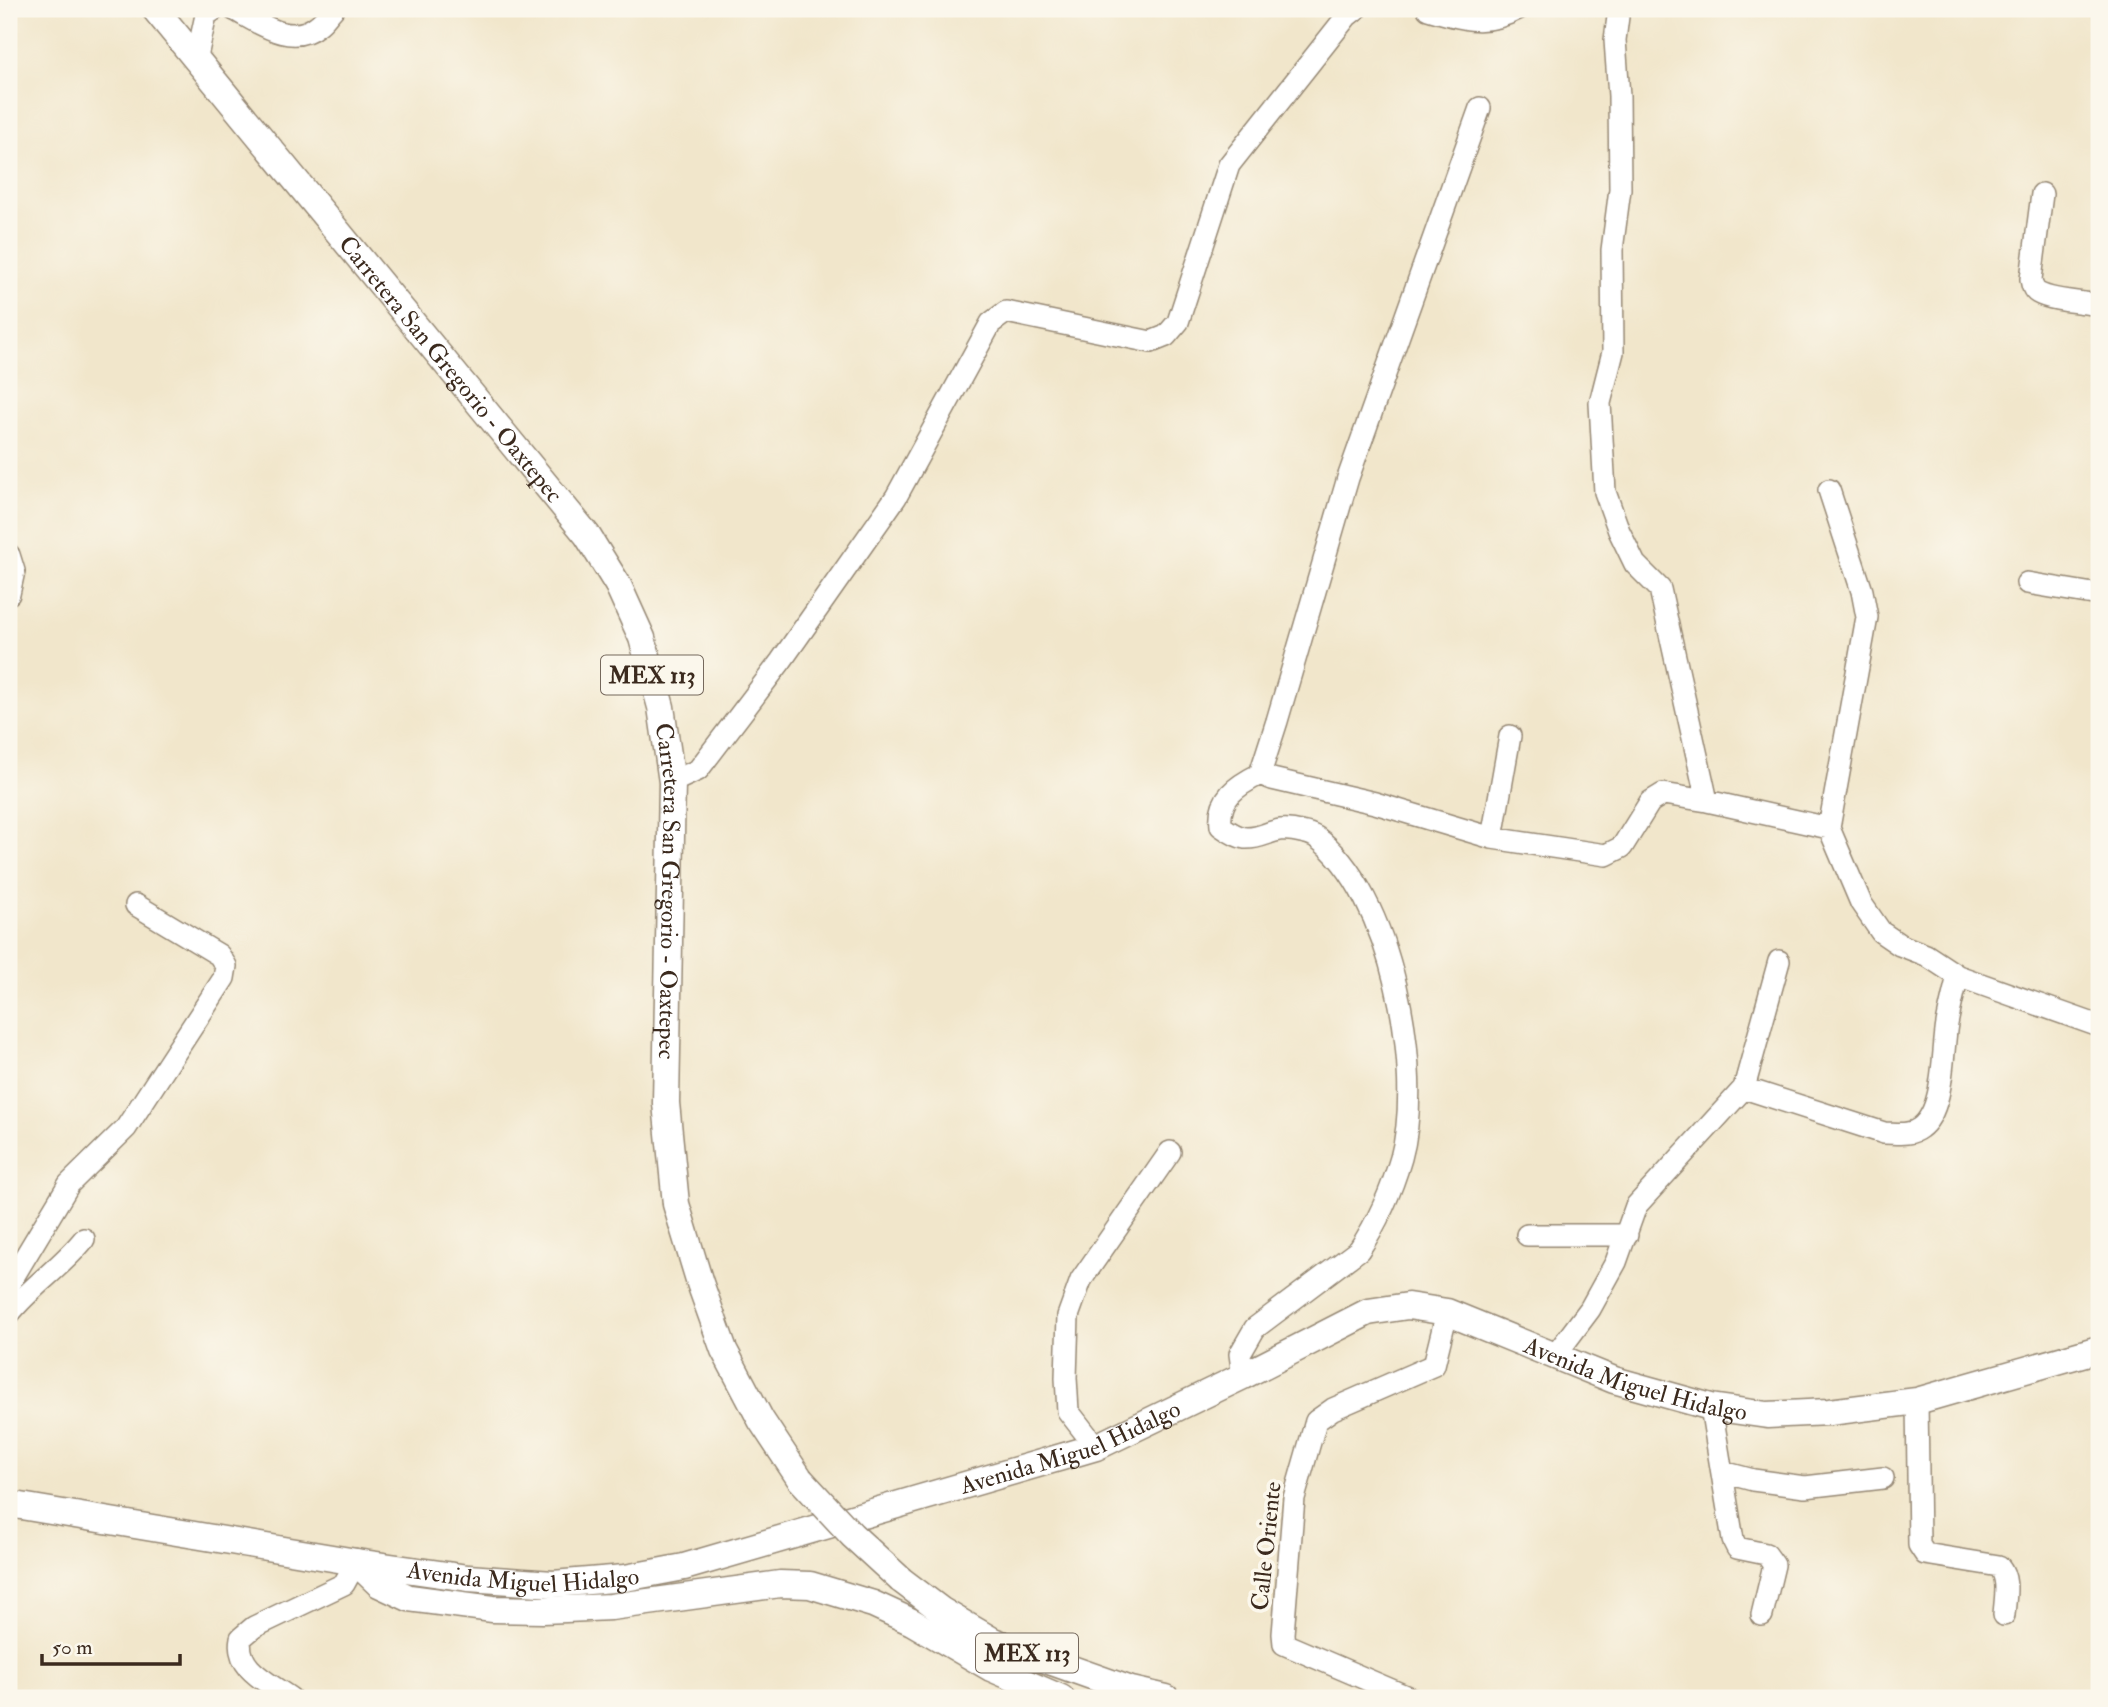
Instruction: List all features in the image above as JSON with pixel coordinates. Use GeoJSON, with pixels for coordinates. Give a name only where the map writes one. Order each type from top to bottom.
{"type":"FeatureCollection","features":[{"type":"Feature","properties":{"kind":"main road","name":"Carretera San Gregorio - Oaxtepec"},"geometry":{"type":"LineString","coordinates":[[155,9],[587,535],[618,585],[642,638],[661,707],[672,782],[666,1103],[676,1203],[724,1350],[761,1420],[800,1479],[852,1535],[901,1580],[942,1611],[993,1641],[1131,1690],[1166,1698]]}},
{"type":"Feature","properties":{"kind":"main road","name":"Avenida Miguel Hidalgo"},"geometry":{"type":"LineString","coordinates":[[9,1504],[356,1562],[511,1582],[553,1584],[625,1578],[684,1567],[1096,1447],[1368,1312],[1408,1306],[1447,1312],[1614,1380],[1711,1407],[1767,1415],[1829,1412],[1917,1401],[2099,1349]]}},
{"type":"Feature","properties":{"kind":"main road"},"geometry":{"type":"LineString","coordinates":[[356,1562],[379,1584],[409,1598],[493,1609],[611,1607],[780,1584],[810,1584],[873,1604],[912,1622],[991,1668],[1061,1698]]}},
{"type":"Feature","properties":{"kind":"street"},"geometry":{"type":"LineString","coordinates":[[196,61],[206,15],[215,9]]}},
{"type":"Feature","properties":{"kind":"street"},"geometry":{"type":"LineString","coordinates":[[233,9],[278,33],[300,34],[318,26],[333,9]]}},
{"type":"Feature","properties":{"kind":"street"},"geometry":{"type":"LineString","coordinates":[[672,782],[698,769],[781,661],[896,497],[991,323],[1006,312],[1151,342],[1166,336],[1178,322],[1229,166],[1347,16],[1356,9]]}},
{"type":"Feature","properties":{"kind":"street"},"geometry":{"type":"LineString","coordinates":[[1428,9],[1465,20],[1490,20],[1518,9]]}},
{"type":"Feature","properties":{"kind":"street"},"geometry":{"type":"LineString","coordinates":[[1619,9],[1615,40],[1619,96],[1620,189],[1612,250],[1613,352],[1600,403],[1605,492],[1635,564],[1660,589],[1707,801]]}},
{"type":"Feature","properties":{"kind":"street"},"geometry":{"type":"LineString","coordinates":[[1243,1376],[1240,1354],[1255,1328],[1359,1250],[1370,1234],[1401,1158],[1408,1109],[1406,1037],[1394,972],[1366,900],[1341,863],[1311,834],[1282,828],[1256,837],[1243,838],[1221,827],[1220,815],[1224,800],[1239,784],[1259,774],[1278,721],[1349,478],[1480,108]]}},
{"type":"Feature","properties":{"kind":"street"},"geometry":{"type":"LineString","coordinates":[[2042,194],[2032,287],[2036,292],[2045,295],[2099,305]]}},
{"type":"Feature","properties":{"kind":"street"},"geometry":{"type":"LineString","coordinates":[[1829,490],[1862,591],[1867,617],[1829,828],[1861,903],[1881,932],[1899,945],[1926,954],[1958,976],[2099,1026]]}},
{"type":"Feature","properties":{"kind":"street"},"geometry":{"type":"LineString","coordinates":[[9,555],[14,571],[9,594]]}},
{"type":"Feature","properties":{"kind":"street"},"geometry":{"type":"LineString","coordinates":[[2027,583],[2099,595]]}},
{"type":"Feature","properties":{"kind":"street"},"geometry":{"type":"LineString","coordinates":[[1492,838],[1510,736]]}},
{"type":"Feature","properties":{"kind":"street"},"geometry":{"type":"LineString","coordinates":[[1259,774],[1376,803],[1492,838],[1606,855],[1622,847],[1650,802],[1663,794],[1829,828]]}},
{"type":"Feature","properties":{"kind":"street"},"geometry":{"type":"LineString","coordinates":[[9,1284],[69,1184],[126,1128],[224,978],[226,966],[219,955],[136,905]]}},
{"type":"Feature","properties":{"kind":"street"},"geometry":{"type":"LineString","coordinates":[[1554,1357],[1590,1309],[1616,1262],[1636,1206],[1744,1088],[1779,961]]}},
{"type":"Feature","properties":{"kind":"street"},"geometry":{"type":"LineString","coordinates":[[1744,1088],[1884,1133],[1905,1134],[1918,1130],[1934,1108],[1939,1089],[1947,1024],[1958,976]]}},
{"type":"Feature","properties":{"kind":"street"},"geometry":{"type":"LineString","coordinates":[[1096,1447],[1068,1411],[1068,1316],[1081,1280],[1170,1152]]}},
{"type":"Feature","properties":{"kind":"street"},"geometry":{"type":"LineString","coordinates":[[1527,1236],[1627,1235]]}},
{"type":"Feature","properties":{"kind":"street"},"geometry":{"type":"LineString","coordinates":[[9,1314],[18,1302],[54,1272],[84,1239]]}},
{"type":"Feature","properties":{"kind":"street","name":"Calle Oriente"},"geometry":{"type":"LineString","coordinates":[[1409,1698],[1284,1644],[1294,1498],[1316,1421],[1333,1409],[1434,1365],[1447,1312]]}},
{"type":"Feature","properties":{"kind":"street"},"geometry":{"type":"LineString","coordinates":[[1917,1401],[1919,1545],[1925,1554],[1998,1566],[2004,1572],[2007,1585],[2004,1615]]}},
{"type":"Feature","properties":{"kind":"street"},"geometry":{"type":"LineString","coordinates":[[1711,1407],[1733,1540],[1737,1548],[1766,1554],[1774,1565],[1762,1615]]}},
{"type":"Feature","properties":{"kind":"street"},"geometry":{"type":"LineString","coordinates":[[1723,1472],[1753,1480],[1805,1487],[1883,1478]]}},
{"type":"Feature","properties":{"kind":"street"},"geometry":{"type":"LineString","coordinates":[[290,1698],[241,1659],[241,1638],[254,1627],[344,1584],[356,1562]]}}]}
